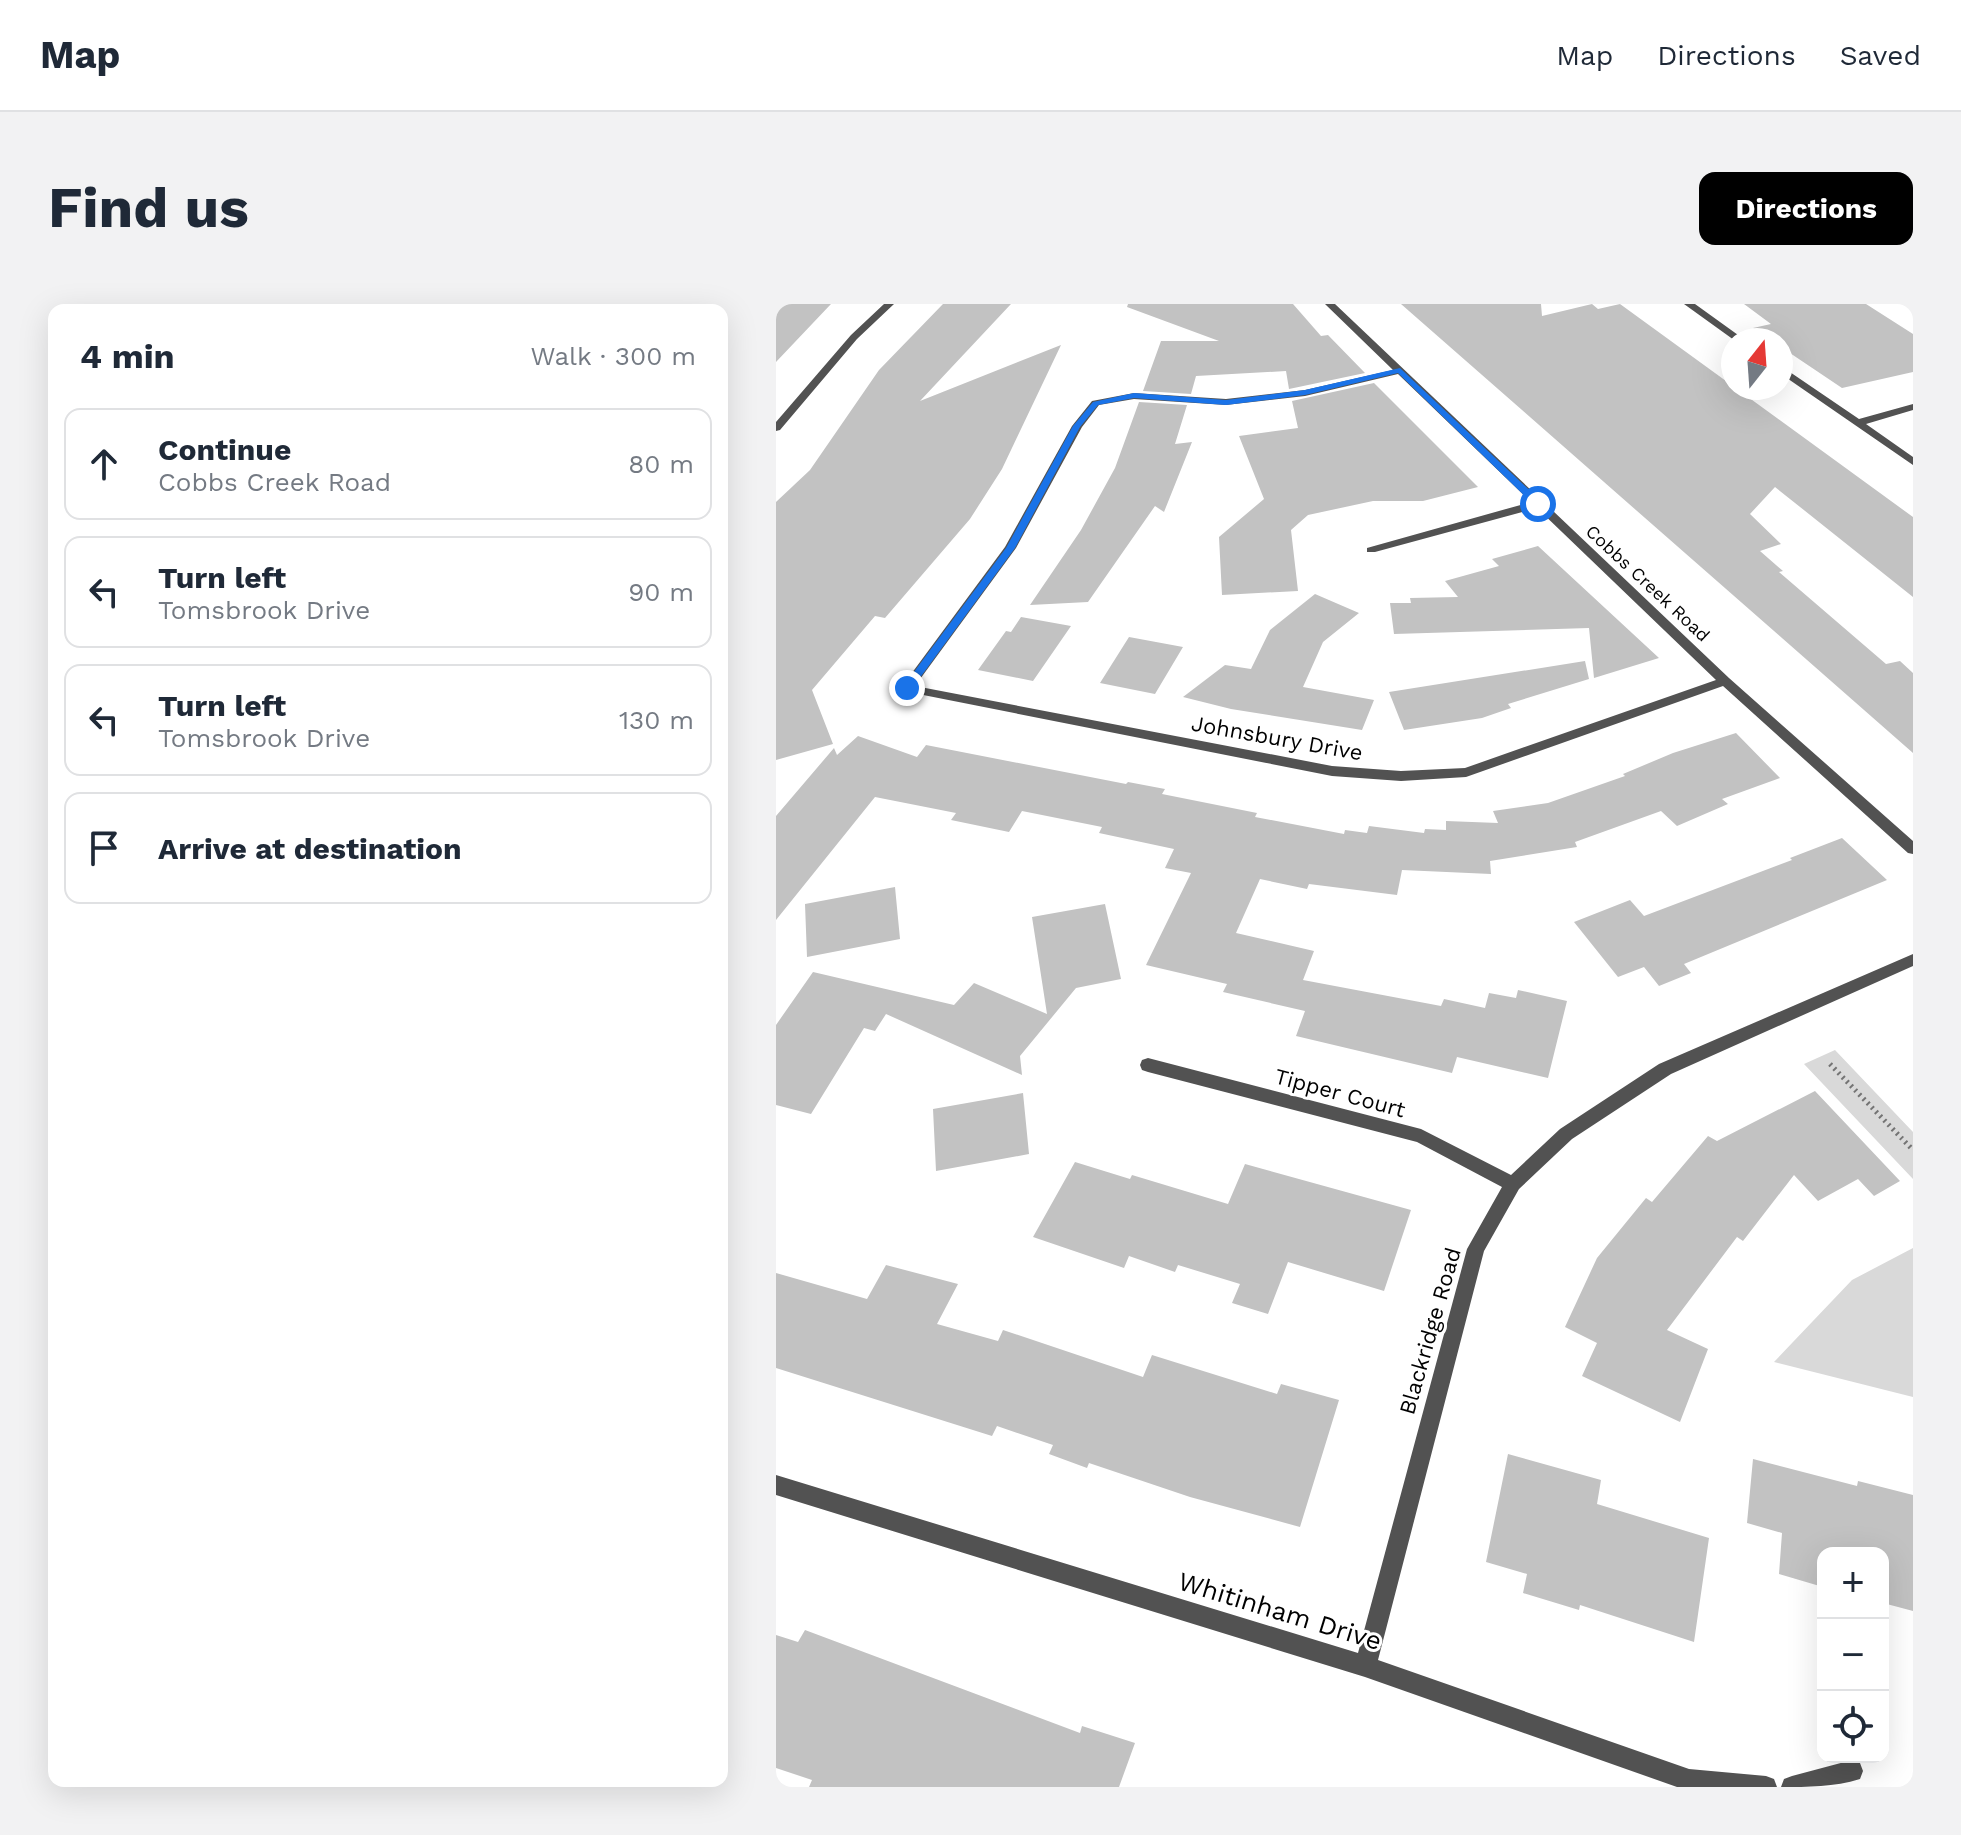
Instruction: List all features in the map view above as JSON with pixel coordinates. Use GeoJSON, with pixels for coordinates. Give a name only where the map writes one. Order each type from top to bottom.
{"type":"FeatureCollection","features":[{"type":"Feature","properties":{"kind":"street"},"geometry":{"type":"LineString","coordinates":[[776,428],[854,337],[889,304]]}},
{"type":"Feature","properties":{"kind":"street","name":"Cobbs Creek Road"},"geometry":{"type":"LineString","coordinates":[[1330,304],[1725,681],[1913,849]]}},
{"type":"Feature","properties":{"kind":"street"},"geometry":{"type":"LineString","coordinates":[[1689,304],[1723,328]]}},
{"type":"Feature","properties":{"kind":"street","name":"Johnsbury Drive"},"geometry":{"type":"LineString","coordinates":[[1400,371],[1305,393],[1226,402],[1134,396],[1096,403],[1077,426],[1010,548],[907,688],[1332,771],[1401,776],[1466,772],[1725,681]]}},
{"type":"Feature","properties":{"kind":"street"},"geometry":{"type":"LineString","coordinates":[[1793,377],[1913,462]]}},
{"type":"Feature","properties":{"kind":"street"},"geometry":{"type":"LineString","coordinates":[[1858,423],[1913,407]]}},
{"type":"Feature","properties":{"kind":"street"},"geometry":{"type":"LineString","coordinates":[[1371,550],[1538,504]]}},
{"type":"Feature","properties":{"kind":"street","name":"Blackridge Road"},"geometry":{"type":"LineString","coordinates":[[1365,1666],[1476,1249],[1513,1184],[1566,1134],[1665,1069],[1913,960]]}},
{"type":"Feature","properties":{"kind":"street","name":"Tipper Court"},"geometry":{"type":"LineString","coordinates":[[1148,1065],[1421,1136],[1513,1184]]}},
{"type":"Feature","properties":{"kind":"street","name":"Whitinham Drive"},"geometry":{"type":"LineString","coordinates":[[776,1485],[1365,1666],[1689,1780],[1766,1787]]}},
{"type":"Feature","properties":{"kind":"street"},"geometry":{"type":"LineString","coordinates":[[1792,1787],[1852,1771]]}},
{"type":"Feature","properties":{"kind":"path"},"geometry":{"type":"LineString","coordinates":[[1830,1064],[1913,1150]]}},
{"type":"Feature","properties":{"kind":"shaded area"},"geometry":{"type":"Polygon","coordinates":[[[1835,1050],[1913,1132],[1913,1179],[1804,1064],[1835,1050]]]}},
{"type":"Feature","properties":{"kind":"shaded area"},"geometry":{"type":"Polygon","coordinates":[[[1913,1248],[1913,1397],[1774,1362],[1852,1280],[1913,1248]]]}},
{"type":"Feature","properties":{"kind":"building"},"geometry":{"type":"Polygon","coordinates":[[[776,304],[831,304],[776,362],[776,304]]]}},
{"type":"Feature","properties":{"kind":"building"},"geometry":{"type":"Polygon","coordinates":[[[943,304],[1011,304],[920,401],[1061,345],[1002,469],[970,519],[885,618],[875,616],[812,690],[833,744],[776,760],[776,502],[810,470],[879,370],[943,304]]]}},
{"type":"Feature","properties":{"kind":"building"},"geometry":{"type":"Polygon","coordinates":[[[1128,304],[1293,304],[1321,336],[1328,335],[1365,373],[1289,389],[1286,371],[1196,376],[1191,394],[1143,391],[1161,341],[1219,341],[1127,307],[1128,304]]]}},
{"type":"Feature","properties":{"kind":"building"},"geometry":{"type":"Polygon","coordinates":[[[1401,304],[1541,304],[1542,316],[1592,304],[1598,309],[1620,304],[1721,377],[1721,400],[1752,400],[1913,517],[1913,597],[1775,487],[1750,514],[1781,544],[1760,551],[1783,571],[1779,572],[1886,664],[1900,661],[1913,673],[1913,753],[1401,304]]]}},
{"type":"Feature","properties":{"kind":"building"},"geometry":{"type":"Polygon","coordinates":[[[1744,304],[1866,304],[1913,334],[1913,372],[1842,388],[1793,355],[1793,328],[1753,328],[1771,324],[1744,304]]]}},
{"type":"Feature","properties":{"kind":"building"},"geometry":{"type":"Polygon","coordinates":[[[1374,383],[1478,487],[1423,501],[1373,501],[1308,515],[1291,530],[1298,591],[1222,595],[1219,537],[1264,499],[1239,436],[1298,428],[1292,401],[1374,383]]]}},
{"type":"Feature","properties":{"kind":"building"},"geometry":{"type":"Polygon","coordinates":[[[1139,402],[1187,405],[1175,444],[1192,442],[1164,512],[1155,506],[1088,602],[1030,605],[1081,530],[1115,468],[1139,402]]]}},
{"type":"Feature","properties":{"kind":"building"},"geometry":{"type":"Polygon","coordinates":[[[1538,546],[1659,658],[1594,678],[1589,628],[1394,634],[1390,603],[1411,603],[1410,598],[1458,597],[1445,581],[1499,566],[1492,559],[1538,546]]]}},
{"type":"Feature","properties":{"kind":"building"},"geometry":{"type":"Polygon","coordinates":[[[1315,594],[1359,613],[1323,642],[1303,687],[1374,700],[1362,730],[1231,709],[1183,697],[1225,665],[1251,669],[1270,630],[1315,594]]]}},
{"type":"Feature","properties":{"kind":"building"},"geometry":{"type":"Polygon","coordinates":[[[1021,617],[1071,626],[1033,681],[978,670],[1006,631],[1011,632],[1021,617]]]}},
{"type":"Feature","properties":{"kind":"building"},"geometry":{"type":"Polygon","coordinates":[[[1129,637],[1183,647],[1155,694],[1100,683],[1129,637]]]}},
{"type":"Feature","properties":{"kind":"building"},"geometry":{"type":"Polygon","coordinates":[[[1585,661],[1589,679],[1508,704],[1511,708],[1482,718],[1404,730],[1389,692],[1585,661]]]}},
{"type":"Feature","properties":{"kind":"building"},"geometry":{"type":"Polygon","coordinates":[[[1736,733],[1780,778],[1722,799],[1728,804],[1677,826],[1661,811],[1575,842],[1577,847],[1490,861],[1491,874],[1402,870],[1397,895],[1309,884],[1307,889],[1260,879],[1236,933],[1314,951],[1303,980],[1441,1006],[1444,999],[1485,1008],[1489,993],[1516,998],[1518,990],[1567,1001],[1548,1078],[1457,1057],[1452,1073],[1296,1036],[1305,1011],[1223,992],[1227,984],[1146,965],[1191,873],[1165,868],[1174,849],[1099,833],[1102,827],[1022,811],[1009,832],[951,820],[956,813],[875,797],[776,920],[776,816],[834,748],[837,755],[858,736],[917,757],[926,745],[1165,789],[1162,794],[1257,813],[1255,817],[1344,834],[1345,830],[1367,833],[1369,826],[1424,833],[1425,829],[1446,830],[1446,821],[1498,823],[1493,811],[1548,803],[1625,776],[1623,774],[1673,753],[1736,733]]]}},
{"type":"Feature","properties":{"kind":"building"},"geometry":{"type":"Polygon","coordinates":[[[1842,838],[1887,880],[1684,964],[1691,973],[1659,986],[1644,967],[1618,977],[1574,922],[1630,900],[1644,916],[1842,838]]]}},
{"type":"Feature","properties":{"kind":"building"},"geometry":{"type":"Polygon","coordinates":[[[895,887],[900,939],[807,957],[805,904],[895,887]]]}},
{"type":"Feature","properties":{"kind":"building"},"geometry":{"type":"Polygon","coordinates":[[[1105,904],[1121,979],[1076,988],[1020,1056],[1022,1075],[886,1014],[875,1031],[864,1028],[811,1114],[776,1105],[776,1025],[813,972],[954,1005],[974,983],[1047,1014],[1032,917],[1105,904]]]}},
{"type":"Feature","properties":{"kind":"building"},"geometry":{"type":"Polygon","coordinates":[[[1815,1091],[1900,1181],[1874,1196],[1858,1179],[1818,1201],[1794,1175],[1743,1241],[1737,1237],[1667,1330],[1708,1349],[1680,1422],[1582,1376],[1597,1343],[1565,1327],[1597,1258],[1646,1198],[1652,1202],[1708,1136],[1717,1141],[1815,1091]]]}},
{"type":"Feature","properties":{"kind":"building"},"geometry":{"type":"Polygon","coordinates":[[[1023,1093],[1029,1154],[936,1171],[933,1109],[1023,1093]]]}},
{"type":"Feature","properties":{"kind":"building"},"geometry":{"type":"Polygon","coordinates":[[[1075,1162],[1130,1179],[1132,1175],[1228,1204],[1245,1164],[1411,1210],[1384,1291],[1288,1262],[1268,1314],[1232,1303],[1240,1284],[1178,1265],[1175,1272],[1129,1256],[1124,1268],[1033,1237],[1075,1162]]]}},
{"type":"Feature","properties":{"kind":"building"},"geometry":{"type":"Polygon","coordinates":[[[886,1265],[958,1284],[937,1324],[998,1341],[1003,1330],[1143,1377],[1152,1355],[1277,1394],[1281,1384],[1339,1400],[1300,1527],[1190,1497],[1089,1463],[1087,1468],[1049,1454],[1053,1445],[997,1426],[992,1436],[776,1368],[776,1273],[867,1299],[886,1265]]]}},
{"type":"Feature","properties":{"kind":"building"},"geometry":{"type":"Polygon","coordinates":[[[1508,1454],[1601,1480],[1597,1504],[1709,1538],[1694,1642],[1580,1605],[1579,1610],[1523,1593],[1527,1574],[1486,1562],[1508,1454]]]}},
{"type":"Feature","properties":{"kind":"building"},"geometry":{"type":"Polygon","coordinates":[[[1753,1459],[1857,1486],[1858,1481],[1913,1495],[1913,1611],[1889,1605],[1889,1547],[1817,1547],[1817,1585],[1779,1574],[1782,1533],[1747,1523],[1753,1459]]]}},
{"type":"Feature","properties":{"kind":"building"},"geometry":{"type":"Polygon","coordinates":[[[805,1630],[1080,1733],[1082,1726],[1135,1743],[1119,1787],[809,1787],[812,1780],[776,1768],[776,1635],[798,1642],[805,1630]]]}},
{"type":"Feature","properties":{"kind":"route"},"geometry":{"type":"LineString","coordinates":[[907,688],[1010,548],[1077,426],[1096,403],[1134,396],[1226,402],[1305,393],[1400,371],[1538,504]]}}]}
